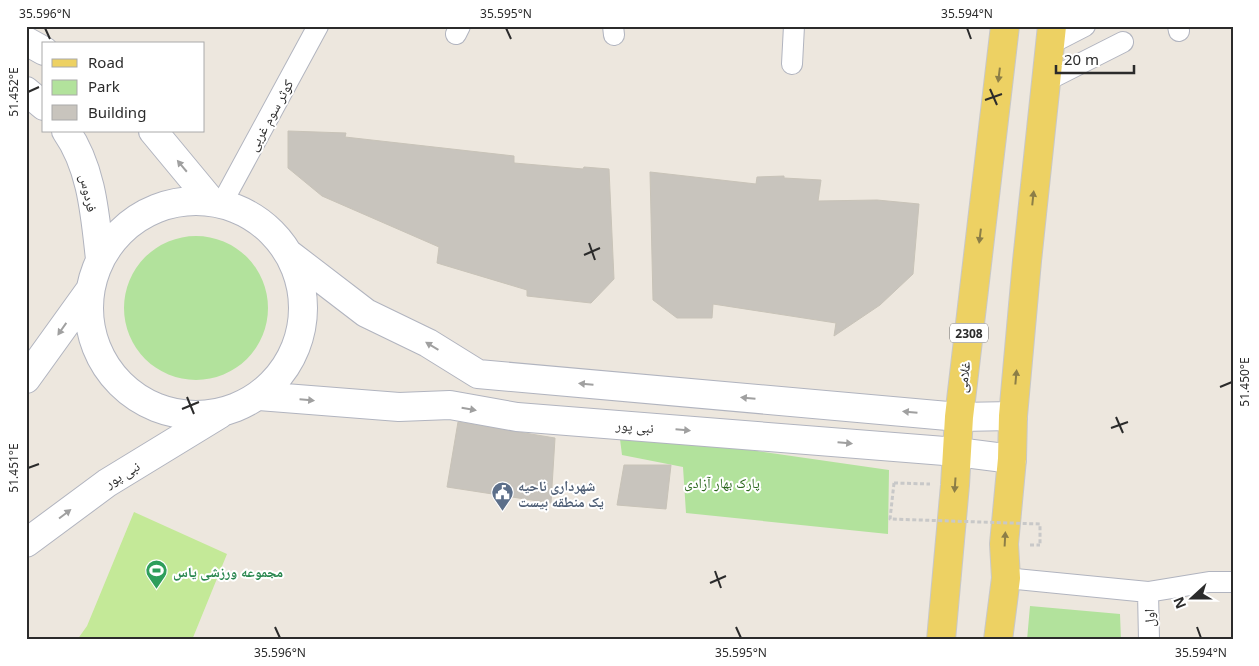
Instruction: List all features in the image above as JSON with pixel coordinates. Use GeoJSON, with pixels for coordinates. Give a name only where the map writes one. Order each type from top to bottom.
{"type":"FeatureCollection","features":[{"type":"Feature","properties":{"kind":"main road","name":"غلامی"},"geometry":{"type":"LineString","coordinates":[[941,640],[959,417],[1005,26]]}},
{"type":"Feature","properties":{"kind":"main road"},"geometry":{"type":"LineString","coordinates":[[998,640],[1006,578],[1004,544],[1012,459],[1013,416],[1051,35]]}},
{"type":"Feature","properties":{"kind":"main road"},"geometry":{"type":"LineString","coordinates":[[26,41],[42,50]]}},
{"type":"Feature","properties":{"kind":"main road"},"geometry":{"type":"LineString","coordinates":[[26,92],[42,104]]}},
{"type":"Feature","properties":{"kind":"main road","name":"فردوس"},"geometry":{"type":"LineString","coordinates":[[67,132],[76,146],[88,180],[100,259]]}},
{"type":"Feature","properties":{"kind":"main road"},"geometry":{"type":"LineString","coordinates":[[154,132],[216,202]]}},
{"type":"Feature","properties":{"kind":"main road"},"geometry":{"type":"LineString","coordinates":[[289,254],[300,284],[303,315],[297,346],[281,374],[259,396],[223,412],[193,416],[162,410],[135,397],[113,376],[97,350],[89,320],[90,290],[100,259],[119,232],[146,212],[178,202],[216,202],[248,214],[271,231],[289,254],[366,313],[428,343],[478,374],[959,417],[1013,416]]}},
{"type":"Feature","properties":{"kind":"main road"},"geometry":{"type":"LineString","coordinates":[[26,380],[90,290]]}},
{"type":"Feature","properties":{"kind":"main road","name":"نبی پور"},"geometry":{"type":"LineString","coordinates":[[259,396],[399,407],[450,405],[517,417],[957,452],[1012,459]]}},
{"type":"Feature","properties":{"kind":"main road","name":"نبی پور"},"geometry":{"type":"LineString","coordinates":[[26,543],[107,483],[223,412]]}},
{"type":"Feature","properties":{"kind":"street","name":"کوثر سوم غربی"},"geometry":{"type":"LineString","coordinates":[[216,202],[318,26]]}},
{"type":"Feature","properties":{"kind":"street"},"geometry":{"type":"LineString","coordinates":[[792,64],[794,26]]}},
{"type":"Feature","properties":{"kind":"street"},"geometry":{"type":"LineString","coordinates":[[1051,35],[1085,26]]}},
{"type":"Feature","properties":{"kind":"street"},"geometry":{"type":"LineString","coordinates":[[1046,81],[1124,42]]}},
{"type":"Feature","properties":{"kind":"street"},"geometry":{"type":"LineString","coordinates":[[1006,578],[1148,592]]}},
{"type":"Feature","properties":{"kind":"street","name":"اول"},"geometry":{"type":"LineString","coordinates":[[1150,640],[1148,592],[1209,582],[1233,582]]}},
{"type":"Feature","properties":{"kind":"path"},"geometry":{"type":"LineString","coordinates":[[955,485],[894,483],[890,519],[1040,524],[1040,545]]}},
{"type":"Feature","properties":{"kind":"green space"},"geometry":{"type":"Polygon","coordinates":[[[196,236],[223,242],[236,248],[247,257],[256,268],[262,281],[268,308],[262,335],[256,348],[247,359],[236,368],[223,374],[196,380],[169,374],[156,368],[145,359],[136,348],[130,335],[124,308],[130,281],[136,268],[145,257],[156,248],[169,242],[196,236]]]}},
{"type":"Feature","properties":{"kind":"green space","name":"پارک بهار آزادی"},"geometry":{"type":"Polygon","coordinates":[[[619,431],[889,470],[888,534],[686,513],[683,467],[622,455],[619,431]]]}},
{"type":"Feature","properties":{"kind":"green space","name":"مجموعه ورزشی یاس"},"geometry":{"type":"Polygon","coordinates":[[[134,512],[227,554],[192,640],[77,640],[87,626],[134,512]]]}},
{"type":"Feature","properties":{"kind":"green space"},"geometry":{"type":"Polygon","coordinates":[[[1030,606],[1120,614],[1121,640],[1027,640],[1030,606]]]}},
{"type":"Feature","properties":{"kind":"building"},"geometry":{"type":"Polygon","coordinates":[[[288,131],[346,133],[345,137],[514,156],[514,163],[583,169],[584,167],[609,169],[614,279],[591,303],[527,296],[527,290],[437,263],[439,247],[322,196],[288,168],[288,131]]]}},
{"type":"Feature","properties":{"kind":"building"},"geometry":{"type":"Polygon","coordinates":[[[650,172],[756,184],[757,177],[784,176],[784,178],[821,180],[818,201],[877,200],[919,204],[913,274],[880,305],[834,336],[836,323],[713,304],[712,318],[677,318],[653,300],[650,172]]]}},
{"type":"Feature","properties":{"kind":"building"},"geometry":{"type":"Polygon","coordinates":[[[458,422],[555,438],[551,503],[447,487],[458,422]]]}},
{"type":"Feature","properties":{"kind":"building"},"geometry":{"type":"Polygon","coordinates":[[[624,465],[671,465],[666,509],[617,505],[624,465]]]}},
{"type":"Feature","properties":{"kind":"place","name":"شهرداری ناحیه یک منطقه بیست"},"geometry":{"type":"Point","coordinates":[502,512]}},
{"type":"Feature","properties":{"kind":"place","name":"مجموعه ورزشی یاس"},"geometry":{"type":"Point","coordinates":[157,590]}}]}
